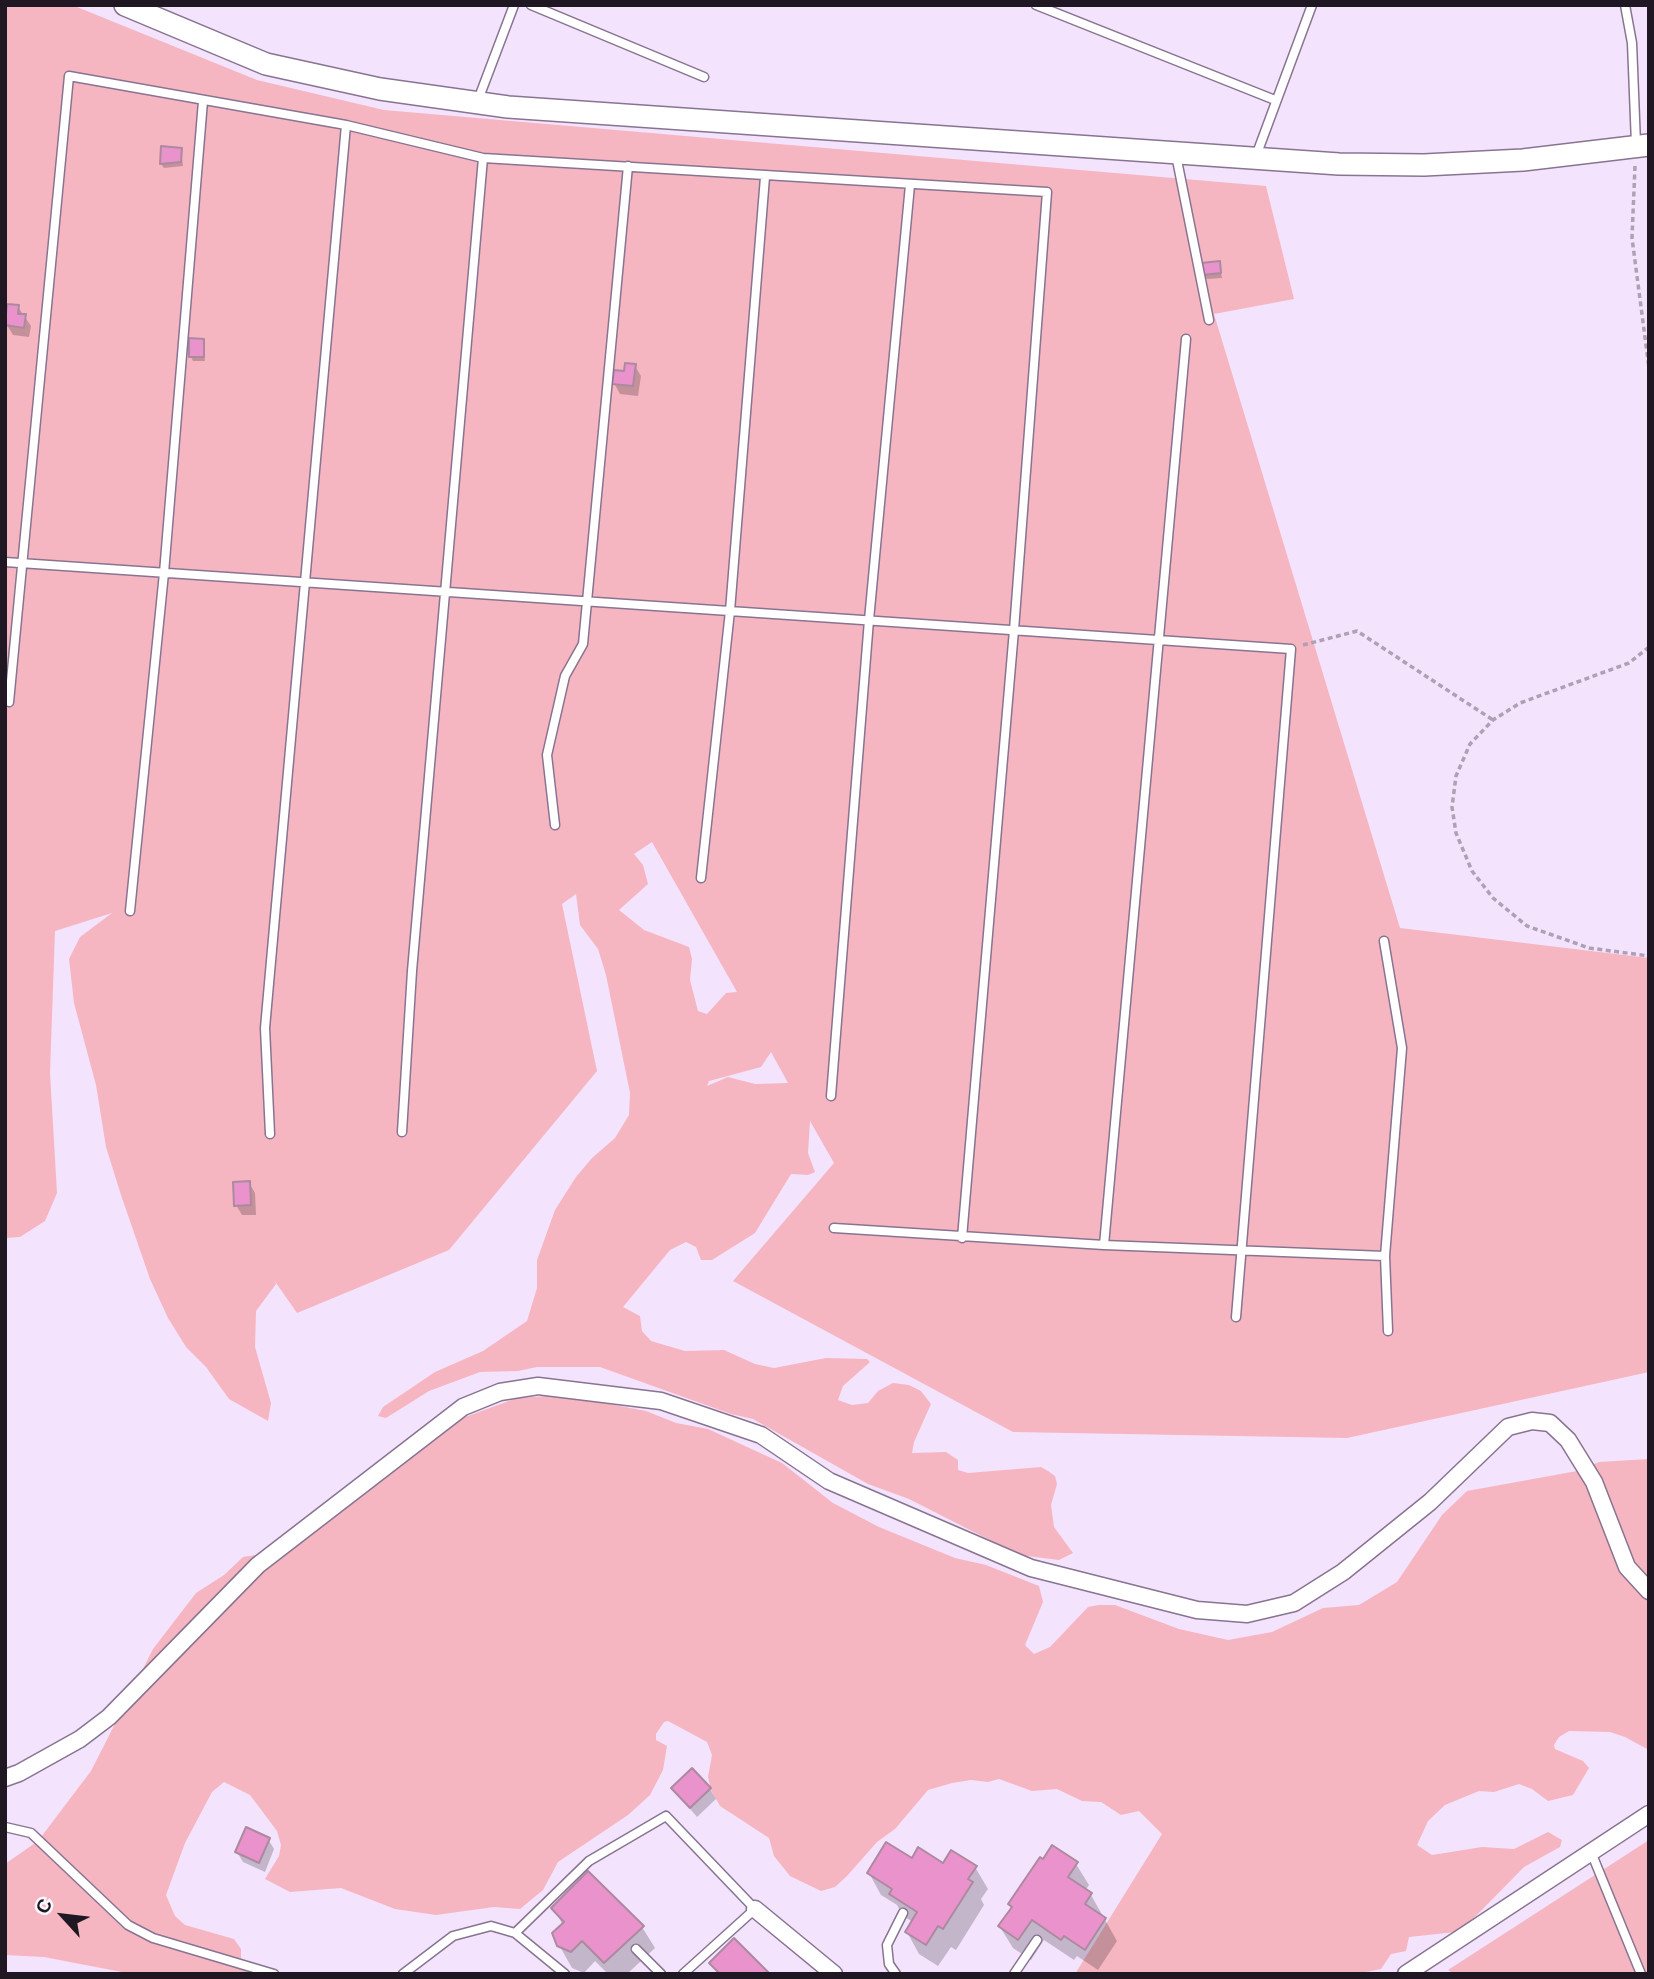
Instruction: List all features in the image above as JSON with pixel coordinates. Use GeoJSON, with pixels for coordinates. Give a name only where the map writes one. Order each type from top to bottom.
{"type":"FeatureCollection","features":[{"type":"Feature","properties":{"kind":"street"},"geometry":{"type":"LineString","coordinates":[[125,5],[266,64],[380,89],[477,103],[1255,159],[1424,165],[1523,160],[1642,146]]}},
{"type":"Feature","properties":{"kind":"street"},"geometry":{"type":"LineString","coordinates":[[5,1777],[19,1773],[80,1739],[109,1717],[258,1565],[463,1406],[500,1392],[538,1385],[661,1401],[761,1435],[829,1481],[1031,1568],[1197,1610],[1247,1615],[1294,1603],[1343,1572],[1430,1502],[1508,1427],[1532,1421],[1550,1423],[1568,1440],[1594,1482],[1627,1567],[1649,1591]]}},
{"type":"Feature","properties":{"kind":"street"},"geometry":{"type":"LineString","coordinates":[[1406,1974],[1649,1814]]}},
{"type":"Feature","properties":{"kind":"street"},"geometry":{"type":"LineString","coordinates":[[755,1909],[834,1974]]}},
{"type":"Feature","properties":{"kind":"lane"},"geometry":{"type":"LineString","coordinates":[[477,103],[514,5]]}},
{"type":"Feature","properties":{"kind":"lane"},"geometry":{"type":"LineString","coordinates":[[531,5],[704,77]]}},
{"type":"Feature","properties":{"kind":"lane"},"geometry":{"type":"LineString","coordinates":[[1035,5],[1275,100]]}},
{"type":"Feature","properties":{"kind":"lane"},"geometry":{"type":"LineString","coordinates":[[1255,159],[1312,5]]}},
{"type":"Feature","properties":{"kind":"lane"},"geometry":{"type":"LineString","coordinates":[[1625,5],[1632,43],[1642,146]]}},
{"type":"Feature","properties":{"kind":"lane"},"geometry":{"type":"LineString","coordinates":[[9,702],[20,563],[69,76],[346,125],[483,158],[1047,192],[1014,630],[962,1238]]}},
{"type":"Feature","properties":{"kind":"lane"},"geometry":{"type":"LineString","coordinates":[[130,911],[164,573],[204,101]]}},
{"type":"Feature","properties":{"kind":"lane"},"geometry":{"type":"LineString","coordinates":[[270,1134],[265,1028],[346,125]]}},
{"type":"Feature","properties":{"kind":"lane"},"geometry":{"type":"LineString","coordinates":[[1176,154],[1209,320]]}},
{"type":"Feature","properties":{"kind":"lane"},"geometry":{"type":"LineString","coordinates":[[402,1132],[412,971],[483,158]]}},
{"type":"Feature","properties":{"kind":"lane"},"geometry":{"type":"LineString","coordinates":[[555,825],[547,755],[565,676],[583,644],[628,166]]}},
{"type":"Feature","properties":{"kind":"lane"},"geometry":{"type":"LineString","coordinates":[[701,878],[730,611],[765,177]]}},
{"type":"Feature","properties":{"kind":"lane"},"geometry":{"type":"LineString","coordinates":[[831,1096],[869,620],[910,185]]}},
{"type":"Feature","properties":{"kind":"lane"},"geometry":{"type":"LineString","coordinates":[[1104,1245],[1186,339]]}},
{"type":"Feature","properties":{"kind":"lane"},"geometry":{"type":"LineString","coordinates":[[5,562],[1291,649],[1236,1317]]}},
{"type":"Feature","properties":{"kind":"lane"},"geometry":{"type":"LineString","coordinates":[[1384,941],[1402,1048],[1385,1256],[1388,1331]]}},
{"type":"Feature","properties":{"kind":"lane"},"geometry":{"type":"LineString","coordinates":[[834,1228],[962,1238],[1385,1256]]}},
{"type":"Feature","properties":{"kind":"lane"},"geometry":{"type":"LineString","coordinates":[[515,1933],[589,1861],[666,1816],[755,1909],[683,1974]]}},
{"type":"Feature","properties":{"kind":"lane"},"geometry":{"type":"LineString","coordinates":[[5,1827],[31,1833],[136,1929],[153,1938],[274,1974]]}},
{"type":"Feature","properties":{"kind":"lane"},"geometry":{"type":"LineString","coordinates":[[1591,1852],[1641,1974]]}},
{"type":"Feature","properties":{"kind":"lane"},"geometry":{"type":"LineString","coordinates":[[896,1974],[889,1964],[887,1945],[903,1913]]}},
{"type":"Feature","properties":{"kind":"lane"},"geometry":{"type":"LineString","coordinates":[[403,1974],[453,1936],[491,1926],[515,1933],[565,1974]]}},
{"type":"Feature","properties":{"kind":"lane"},"geometry":{"type":"LineString","coordinates":[[1014,1974],[1037,1940]]}},
{"type":"Feature","properties":{"kind":"lane"},"geometry":{"type":"LineString","coordinates":[[636,1949],[661,1974]]}},
{"type":"Feature","properties":{"kind":"path"},"geometry":{"type":"LineString","coordinates":[[1642,146],[1632,239],[1649,368]]}},
{"type":"Feature","properties":{"kind":"path"},"geometry":{"type":"LineString","coordinates":[[1291,649],[1357,631],[1493,720]]}},
{"type":"Feature","properties":{"kind":"path"},"geometry":{"type":"LineString","coordinates":[[1649,647],[1629,663],[1520,703],[1493,720],[1470,744],[1455,786],[1452,807],[1455,832],[1472,871],[1493,898],[1527,926],[1589,948],[1649,956]]}},
{"type":"Feature","properties":{"kind":"shaded area"},"geometry":{"type":"Polygon","coordinates":[[[5,5],[72,5],[257,80],[384,110],[1266,186],[1294,299],[1214,314],[1400,928],[1649,958],[1649,1372],[1347,1438],[1013,1432],[733,1281],[834,1163],[810,1121],[808,1153],[815,1172],[808,1175],[791,1174],[755,1233],[712,1260],[701,1260],[696,1247],[686,1242],[670,1250],[623,1307],[640,1316],[642,1331],[651,1341],[685,1351],[724,1350],[755,1364],[774,1368],[826,1358],[867,1359],[870,1362],[843,1386],[838,1400],[852,1405],[868,1403],[878,1391],[893,1383],[909,1385],[921,1391],[931,1404],[914,1442],[912,1453],[946,1452],[958,1460],[958,1470],[968,1473],[1041,1467],[1055,1476],[1057,1484],[1051,1505],[1054,1527],[1073,1553],[1059,1560],[1019,1555],[909,1499],[868,1484],[753,1419],[731,1414],[600,1367],[537,1367],[518,1371],[480,1372],[429,1391],[386,1418],[378,1416],[383,1407],[435,1372],[483,1351],[527,1321],[537,1288],[537,1260],[555,1210],[576,1177],[592,1158],[615,1138],[629,1115],[630,1093],[606,975],[598,949],[580,925],[576,894],[562,904],[597,1071],[449,1250],[297,1313],[274,1280],[276,1284],[256,1311],[255,1347],[271,1403],[268,1421],[229,1399],[206,1367],[186,1347],[168,1318],[150,1279],[106,1147],[96,1085],[74,1003],[69,959],[80,937],[112,913],[55,931],[50,1073],[57,1193],[45,1221],[20,1237],[5,1238],[5,5]],[[652,842],[634,854],[643,865],[648,884],[619,910],[644,930],[689,947],[692,959],[690,980],[698,1011],[707,1014],[726,993],[737,992],[652,842]],[[771,1052],[761,1067],[709,1081],[707,1086],[728,1077],[755,1084],[788,1083],[771,1052]]]}},
{"type":"Feature","properties":{"kind":"shaded area"},"geometry":{"type":"Polygon","coordinates":[[[563,1395],[646,1411],[676,1423],[708,1429],[782,1463],[833,1503],[879,1527],[955,1558],[986,1565],[1039,1586],[1043,1602],[1025,1645],[1034,1654],[1050,1647],[1088,1607],[1099,1605],[1115,1605],[1179,1629],[1228,1640],[1272,1632],[1323,1608],[1359,1605],[1397,1582],[1442,1515],[1467,1491],[1577,1471],[1599,1462],[1649,1459],[1649,1750],[1610,1732],[1569,1731],[1559,1737],[1554,1745],[1555,1749],[1583,1761],[1589,1768],[1573,1795],[1548,1801],[1532,1789],[1519,1784],[1494,1792],[1479,1791],[1445,1805],[1428,1821],[1417,1845],[1432,1855],[1482,1847],[1514,1849],[1548,1832],[1562,1840],[1560,1847],[1524,1867],[1467,1925],[1455,1932],[1409,1937],[1406,1951],[1391,1954],[1381,1969],[1356,1974],[1075,1974],[1162,1834],[1139,1811],[1121,1815],[1101,1802],[1082,1801],[1057,1789],[1032,1791],[999,1779],[988,1782],[971,1780],[928,1790],[895,1829],[877,1842],[847,1876],[835,1887],[821,1891],[790,1876],[774,1856],[769,1838],[720,1806],[711,1790],[708,1777],[712,1755],[707,1742],[668,1721],[664,1722],[656,1734],[656,1740],[667,1746],[663,1770],[650,1795],[628,1815],[558,1862],[543,1890],[520,1909],[494,1907],[436,1915],[395,1909],[341,1888],[290,1892],[265,1879],[279,1856],[281,1845],[277,1831],[250,1795],[224,1782],[212,1792],[185,1843],[166,1895],[175,1916],[185,1925],[234,1939],[241,1949],[241,1968],[250,1974],[132,1974],[44,1957],[5,1955],[5,1864],[38,1841],[91,1771],[153,1649],[196,1593],[224,1575],[243,1557],[262,1554],[438,1427],[517,1398],[563,1395]]]}},
{"type":"Feature","properties":{"kind":"shaded area"},"geometry":{"type":"Polygon","coordinates":[[[1649,1840],[1649,1974],[1454,1974],[1448,1970],[1649,1840]]]}},
{"type":"Feature","properties":{"kind":"building"},"geometry":{"type":"Polygon","coordinates":[[[161,146],[182,148],[181,162],[160,164],[161,146]]]}},
{"type":"Feature","properties":{"kind":"building"},"geometry":{"type":"Polygon","coordinates":[[[1220,261],[1221,273],[1202,275],[1201,263],[1220,261]]]}},
{"type":"Feature","properties":{"kind":"building"},"geometry":{"type":"Polygon","coordinates":[[[7,304],[19,305],[18,314],[26,314],[24,328],[5,325],[7,304]]]}},
{"type":"Feature","properties":{"kind":"building"},"geometry":{"type":"Polygon","coordinates":[[[189,338],[204,339],[204,357],[189,357],[189,338]]]}},
{"type":"Feature","properties":{"kind":"building"},"geometry":{"type":"Polygon","coordinates":[[[625,363],[636,364],[633,386],[612,384],[614,370],[624,371],[625,363]]]}},
{"type":"Feature","properties":{"kind":"building"},"geometry":{"type":"Polygon","coordinates":[[[250,1181],[251,1205],[234,1206],[233,1182],[250,1181]]]}},
{"type":"Feature","properties":{"kind":"building"},"geometry":{"type":"Polygon","coordinates":[[[692,1768],[711,1788],[690,1808],[671,1788],[692,1768]]]}},
{"type":"Feature","properties":{"kind":"building"},"geometry":{"type":"Polygon","coordinates":[[[246,1827],[270,1838],[259,1863],[235,1852],[246,1827]]]}},
{"type":"Feature","properties":{"kind":"building"},"geometry":{"type":"Polygon","coordinates":[[[886,1842],[912,1858],[918,1847],[943,1863],[951,1850],[977,1866],[968,1879],[973,1882],[943,1929],[938,1926],[926,1945],[905,1932],[917,1912],[889,1894],[892,1889],[867,1873],[886,1842]]]}},
{"type":"Feature","properties":{"kind":"building"},"geometry":{"type":"Polygon","coordinates":[[[1052,1845],[1078,1862],[1068,1877],[1092,1893],[1085,1904],[1106,1918],[1085,1950],[1064,1936],[1061,1940],[1032,1920],[1018,1940],[998,1926],[1012,1907],[1008,1904],[1040,1857],[1043,1859],[1052,1845]]]}},
{"type":"Feature","properties":{"kind":"building"},"geometry":{"type":"Polygon","coordinates":[[[588,1871],[644,1926],[604,1963],[582,1941],[571,1952],[557,1946],[552,1933],[564,1922],[551,1908],[588,1871]]]}},
{"type":"Feature","properties":{"kind":"building"},"geometry":{"type":"Polygon","coordinates":[[[734,1938],[770,1974],[720,1974],[709,1963],[734,1938]]]}}]}
